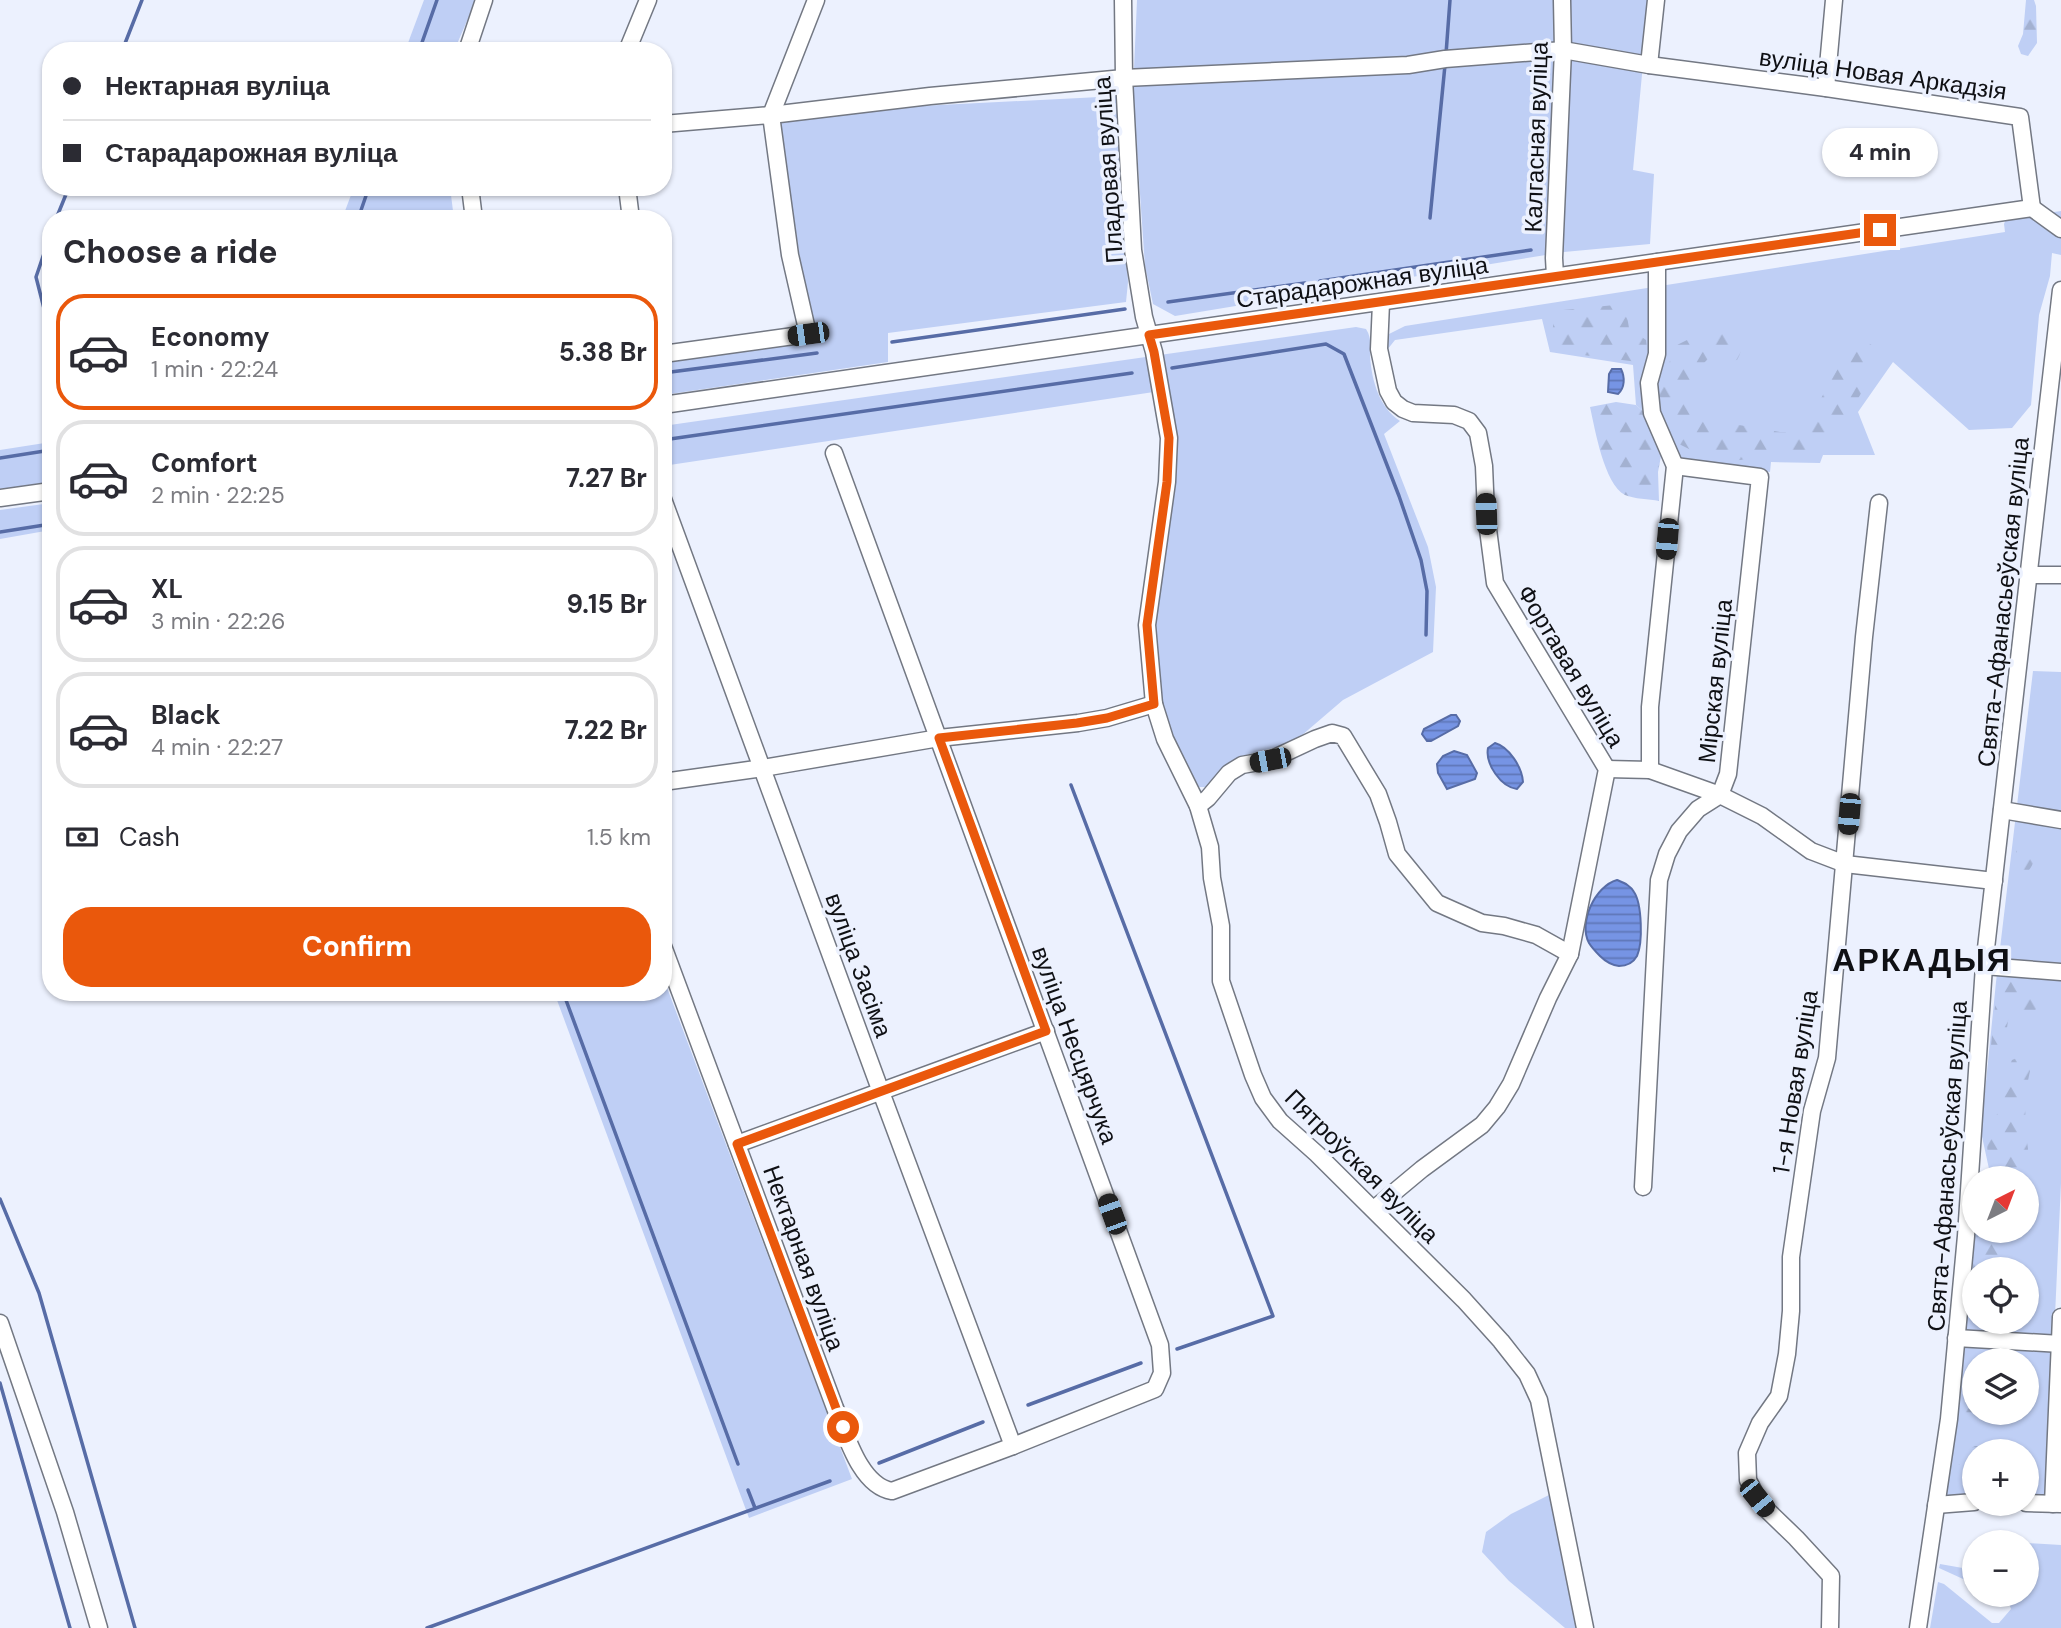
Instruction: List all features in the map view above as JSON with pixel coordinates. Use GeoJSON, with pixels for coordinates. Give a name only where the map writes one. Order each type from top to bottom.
{"type":"FeatureCollection","features":[{"type":"Feature","properties":{"kind":"street"},"geometry":{"type":"LineString","coordinates":[[470,42],[484,0]]}},
{"type":"Feature","properties":{"kind":"street"},"geometry":{"type":"LineString","coordinates":[[631,42],[649,0]]}},
{"type":"Feature","properties":{"kind":"street"},"geometry":{"type":"LineString","coordinates":[[672,353],[808,334],[790,255],[771,115],[816,0]]}},
{"type":"Feature","properties":{"kind":"street","name":"Пладовая вуліца"},"geometry":{"type":"LineString","coordinates":[[1123,0],[1124,78],[1133,250],[1149,335]]}},
{"type":"Feature","properties":{"kind":"street","name":"Калгасная вуліца"},"geometry":{"type":"LineString","coordinates":[[1555,276],[1563,50],[1562,0]]}},
{"type":"Feature","properties":{"kind":"street"},"geometry":{"type":"LineString","coordinates":[[1649,65],[1656,0]]}},
{"type":"Feature","properties":{"kind":"street"},"geometry":{"type":"LineString","coordinates":[[1826,88],[1834,0]]}},
{"type":"Feature","properties":{"kind":"street","name":"вуліца Новая Аркадзія"},"geometry":{"type":"LineString","coordinates":[[672,123],[1124,78],[1408,65],[1445,59],[1563,50],[1649,65],[2020,117],[2032,208]]}},
{"type":"Feature","properties":{"kind":"street"},"geometry":{"type":"LineString","coordinates":[[2032,208],[2061,229]]}},
{"type":"Feature","properties":{"kind":"street","name":"Старадарожная вуліца"},"geometry":{"type":"LineString","coordinates":[[672,404],[2032,208]]}},
{"type":"Feature","properties":{"kind":"street","name":"Фортавая вуліца"},"geometry":{"type":"LineString","coordinates":[[1650,771],[1650,707],[1675,466],[1652,413],[1649,383],[1657,354],[1657,262]]}},
{"type":"Feature","properties":{"kind":"street","name":"Свята-Афанасьеўская вуліца"},"geometry":{"type":"LineString","coordinates":[[1918,1628],[1949,1419],[1967,1223],[1984,966],[2061,290]]}},
{"type":"Feature","properties":{"kind":"street","name":"Фортавая вуліца"},"geometry":{"type":"LineString","coordinates":[[1374,1209],[1422,1169],[1482,1125],[1511,1084],[1570,954],[1607,769],[1494,583],[1484,466],[1478,433],[1469,421],[1454,415],[1413,413],[1403,409],[1394,402],[1388,391],[1379,349],[1381,303]]}},
{"type":"Feature","properties":{"kind":"street","name":"Пятроўская вуліца"},"geometry":{"type":"LineString","coordinates":[[1149,335],[1169,438],[1167,482],[1147,625],[1154,704],[1183,778],[1198,806],[1210,847],[1212,878],[1221,926],[1221,981],[1253,1075],[1263,1098],[1280,1121],[1374,1209],[1464,1300],[1501,1340],[1527,1374],[1539,1400],[1585,1628]]}},
{"type":"Feature","properties":{"kind":"street","name":"вуліца Несцярчука"},"geometry":{"type":"LineString","coordinates":[[834,453],[1160,1345],[1162,1373],[1155,1389],[892,1491]]}},
{"type":"Feature","properties":{"kind":"street","name":"Мірская вуліца"},"geometry":{"type":"LineString","coordinates":[[1643,1187],[1659,880],[1667,854],[1679,831],[1698,809],[1720,795],[1728,774],[1760,477],[1675,466]]}},
{"type":"Feature","properties":{"kind":"street"},"geometry":{"type":"LineString","coordinates":[[0,498],[42,492]]}},
{"type":"Feature","properties":{"kind":"street","name":"1-я Новая вуліца"},"geometry":{"type":"LineString","coordinates":[[1830,1628],[1831,1576],[1757,1498],[1748,1480],[1748,1453],[1760,1423],[1779,1396],[1787,1354],[1791,1311],[1791,1257],[1812,1111],[1827,1058],[1864,637],[1879,503]]}},
{"type":"Feature","properties":{"kind":"street","name":"вуліца Засіма"},"geometry":{"type":"LineString","coordinates":[[672,523],[1013,1446]]}},
{"type":"Feature","properties":{"kind":"street"},"geometry":{"type":"LineString","coordinates":[[2030,575],[2061,575]]}},
{"type":"Feature","properties":{"kind":"street"},"geometry":{"type":"LineString","coordinates":[[672,781],[939,738],[1077,723],[1107,718],[1154,704]]}},
{"type":"Feature","properties":{"kind":"street"},"geometry":{"type":"LineString","coordinates":[[1198,806],[1229,773],[1242,765],[1270,760],[1332,733],[1343,736],[1378,794],[1397,854],[1437,904],[1482,923],[1536,935],[1570,954]]}},
{"type":"Feature","properties":{"kind":"street"},"geometry":{"type":"LineString","coordinates":[[1607,769],[1650,771],[1720,795],[1762,816],[1811,851],[1845,864],[1994,881]]}},
{"type":"Feature","properties":{"kind":"street"},"geometry":{"type":"LineString","coordinates":[[2002,810],[2061,820]]}},
{"type":"Feature","properties":{"kind":"street"},"geometry":{"type":"LineString","coordinates":[[1984,966],[2061,972]]}},
{"type":"Feature","properties":{"kind":"street","name":"Нектарная вуліца"},"geometry":{"type":"LineString","coordinates":[[672,970],[851,1447],[860,1466],[878,1486],[892,1491]]}},
{"type":"Feature","properties":{"kind":"street"},"geometry":{"type":"LineString","coordinates":[[737,1144],[1046,1031]]}},
{"type":"Feature","properties":{"kind":"street"},"geometry":{"type":"LineString","coordinates":[[2039,1503],[2057,1504],[2061,1317]]}},
{"type":"Feature","properties":{"kind":"street"},"geometry":{"type":"LineString","coordinates":[[0,1323],[65,1511],[99,1628]]}},
{"type":"Feature","properties":{"kind":"street"},"geometry":{"type":"LineString","coordinates":[[1956,1338],[2060,1344]]}},
{"type":"Feature","properties":{"kind":"street"},"geometry":{"type":"LineString","coordinates":[[1936,1505],[1962,1503]]}},
{"type":"Feature","properties":{"kind":"green space"},"geometry":{"type":"Polygon","coordinates":[[[424,0],[476,0],[458,42],[408,42],[424,0]]]}},
{"type":"Feature","properties":{"kind":"green space"},"geometry":{"type":"Polygon","coordinates":[[[1137,0],[1649,0],[1633,170],[1654,174],[1650,244],[1564,252],[1175,316],[1153,304],[1145,266],[1133,92],[1137,0]]]}},
{"type":"Feature","properties":{"kind":"green space"},"geometry":{"type":"Polygon","coordinates":[[[2026,0],[2034,0],[2036,6],[2037,43],[2028,56],[2021,54],[2018,46],[2023,34],[2026,0]]]}},
{"type":"Feature","properties":{"kind":"green space"},"geometry":{"type":"Polygon","coordinates":[[[1119,96],[1128,282],[1126,302],[888,333],[888,362],[672,394],[672,359],[819,340],[807,307],[780,123],[920,106],[1119,96]]]}},
{"type":"Feature","properties":{"kind":"green space"},"geometry":{"type":"Polygon","coordinates":[[[351,196],[451,196],[453,210],[345,210],[351,196]]]}},
{"type":"Feature","properties":{"kind":"green space"},"geometry":{"type":"Polygon","coordinates":[[[2061,211],[2061,255],[2052,253],[2050,276],[2039,315],[2031,405],[2012,428],[1969,430],[1893,362],[1858,412],[1875,455],[1823,455],[1820,463],[1771,462],[1770,472],[1679,461],[1645,413],[1636,405],[1633,365],[1550,352],[1542,319],[1395,340],[1387,350],[1387,335],[1405,326],[2005,232],[2006,219],[2061,211]]]}},
{"type":"Feature","properties":{"kind":"green space"},"geometry":{"type":"Polygon","coordinates":[[[1615,305],[1627,316],[1629,328],[1646,340],[1648,356],[1638,362],[1583,355],[1560,348],[1552,336],[1554,317],[1563,310],[1615,305]]]}},
{"type":"Feature","properties":{"kind":"green space"},"geometry":{"type":"Polygon","coordinates":[[[1356,327],[1366,329],[1378,393],[1387,408],[1400,421],[1384,434],[1428,547],[1436,587],[1433,652],[1343,700],[1301,736],[1284,745],[1242,756],[1223,768],[1206,787],[1199,787],[1168,730],[1155,680],[1152,631],[1167,390],[672,465],[672,425],[1356,327]]]}},
{"type":"Feature","properties":{"kind":"green space"},"geometry":{"type":"Polygon","coordinates":[[[1734,329],[1740,332],[1739,357],[1737,360],[1728,361],[1713,354],[1699,369],[1687,393],[1686,402],[1692,417],[1780,432],[1799,432],[1806,425],[1854,340],[1865,340],[1878,350],[1877,365],[1838,434],[1809,451],[1732,461],[1693,451],[1669,439],[1658,416],[1659,386],[1667,374],[1673,347],[1703,332],[1734,329]]]}},
{"type":"Feature","properties":{"kind":"green space"},"geometry":{"type":"Polygon","coordinates":[[[1616,402],[1636,405],[1645,413],[1662,451],[1658,472],[1659,501],[1625,495],[1611,480],[1590,407],[1616,402]]]}},
{"type":"Feature","properties":{"kind":"green space"},"geometry":{"type":"Polygon","coordinates":[[[42,443],[42,483],[0,489],[0,450],[42,443]]]}},
{"type":"Feature","properties":{"kind":"green space"},"geometry":{"type":"Polygon","coordinates":[[[42,504],[42,532],[0,539],[0,510],[42,504]]]}},
{"type":"Feature","properties":{"kind":"green space"},"geometry":{"type":"Polygon","coordinates":[[[2033,671],[2061,672],[2061,1183],[2047,1493],[2042,1497],[2039,1497],[2039,1439],[1962,1439],[1962,1497],[1946,1496],[1962,1351],[1962,1425],[2039,1425],[2039,1348],[1962,1348],[1964,1334],[2039,1334],[2039,1257],[1972,1257],[1974,1243],[2039,1243],[2039,1166],[1988,1166],[1981,1132],[2033,671]]]}},
{"type":"Feature","properties":{"kind":"green space"},"geometry":{"type":"Polygon","coordinates":[[[2024,835],[2035,840],[2036,850],[2032,865],[2022,876],[2016,873],[2014,866],[2018,839],[2024,835]]]}},
{"type":"Feature","properties":{"kind":"green space"},"geometry":{"type":"Polygon","coordinates":[[[2005,973],[2034,974],[2038,980],[2038,998],[2028,1025],[2019,1022],[2015,1011],[2011,1011],[2005,1045],[1997,1062],[1993,1061],[1990,1055],[1998,977],[2005,973]]]}},
{"type":"Feature","properties":{"kind":"green space"},"geometry":{"type":"Polygon","coordinates":[[[557,1001],[672,1001],[852,1479],[749,1518],[557,1001]]]}},
{"type":"Feature","properties":{"kind":"green space"},"geometry":{"type":"Polygon","coordinates":[[[2019,1057],[2026,1060],[2030,1071],[2026,1090],[2025,1126],[2028,1149],[2024,1166],[1990,1166],[1988,1137],[2000,1106],[2012,1060],[2019,1057]]]}},
{"type":"Feature","properties":{"kind":"green space"},"geometry":{"type":"Polygon","coordinates":[[[1976,1243],[2019,1243],[2010,1257],[1974,1257],[1976,1243]]]}},
{"type":"Feature","properties":{"kind":"green space"},"geometry":{"type":"Polygon","coordinates":[[[1962,1457],[1962,1489],[1958,1477],[1962,1457]]]}},
{"type":"Feature","properties":{"kind":"green space"},"geometry":{"type":"Polygon","coordinates":[[[1549,1495],[1578,1628],[1565,1628],[1509,1581],[1482,1552],[1486,1532],[1511,1514],[1549,1495]]]}},
{"type":"Feature","properties":{"kind":"green space"},"geometry":{"type":"Polygon","coordinates":[[[2039,1544],[2061,1545],[2061,1628],[1930,1628],[1938,1582],[1962,1599],[1962,1607],[1972,1607],[1992,1623],[1999,1623],[2010,1607],[2039,1607],[2039,1544]]]}},
{"type":"Feature","properties":{"kind":"green space"},"geometry":{"type":"Polygon","coordinates":[[[1940,1564],[1962,1568],[1962,1579],[1939,1568],[1940,1564]]]}},
{"type":"Feature","properties":{"kind":"water"},"geometry":{"type":"Polygon","coordinates":[[[1612,369],[1621,369],[1623,375],[1623,386],[1618,394],[1608,392],[1612,369]]]}},
{"type":"Feature","properties":{"kind":"water"},"geometry":{"type":"Polygon","coordinates":[[[1456,715],[1460,721],[1458,726],[1427,741],[1422,734],[1424,729],[1456,715]]]}},
{"type":"Feature","properties":{"kind":"water"},"geometry":{"type":"Polygon","coordinates":[[[1495,743],[1510,753],[1517,764],[1523,782],[1517,789],[1505,784],[1495,774],[1489,761],[1488,748],[1495,743]]]}},
{"type":"Feature","properties":{"kind":"water"},"geometry":{"type":"Polygon","coordinates":[[[1454,751],[1467,755],[1477,773],[1475,779],[1447,789],[1438,773],[1437,764],[1443,756],[1454,751]]]}},
{"type":"Feature","properties":{"kind":"water"},"geometry":{"type":"Polygon","coordinates":[[[1617,880],[1634,892],[1639,905],[1641,924],[1637,956],[1630,964],[1619,966],[1600,956],[1586,935],[1587,916],[1596,897],[1617,880]]]}},
{"type":"Feature","properties":{"kind":"waterway"},"geometry":{"type":"LineString","coordinates":[[126,42],[142,0]]}},
{"type":"Feature","properties":{"kind":"waterway"},"geometry":{"type":"LineString","coordinates":[[422,42],[437,0]]}},
{"type":"Feature","properties":{"kind":"waterway"},"geometry":{"type":"LineString","coordinates":[[1446,54],[1450,0]]}},
{"type":"Feature","properties":{"kind":"waterway"},"geometry":{"type":"LineString","coordinates":[[1430,218],[1445,65]]}},
{"type":"Feature","properties":{"kind":"waterway"},"geometry":{"type":"LineString","coordinates":[[60,210],[65,196]]}},
{"type":"Feature","properties":{"kind":"waterway"},"geometry":{"type":"LineString","coordinates":[[361,210],[366,196]]}},
{"type":"Feature","properties":{"kind":"waterway"},"geometry":{"type":"LineString","coordinates":[[1320,281],[1531,250]]}},
{"type":"Feature","properties":{"kind":"waterway"},"geometry":{"type":"LineString","coordinates":[[42,259],[36,277],[42,301]]}},
{"type":"Feature","properties":{"kind":"waterway"},"geometry":{"type":"LineString","coordinates":[[1168,302],[1305,283]]}},
{"type":"Feature","properties":{"kind":"waterway"},"geometry":{"type":"LineString","coordinates":[[892,342],[1125,309]]}},
{"type":"Feature","properties":{"kind":"waterway"},"geometry":{"type":"LineString","coordinates":[[1172,368],[1326,344],[1344,354],[1421,560],[1427,591],[1426,635]]}},
{"type":"Feature","properties":{"kind":"waterway"},"geometry":{"type":"LineString","coordinates":[[672,372],[817,353]]}},
{"type":"Feature","properties":{"kind":"waterway"},"geometry":{"type":"LineString","coordinates":[[672,439],[1132,373]]}},
{"type":"Feature","properties":{"kind":"waterway"},"geometry":{"type":"LineString","coordinates":[[0,458],[42,451]]}},
{"type":"Feature","properties":{"kind":"waterway"},"geometry":{"type":"LineString","coordinates":[[0,532],[42,525]]}},
{"type":"Feature","properties":{"kind":"waterway"},"geometry":{"type":"LineString","coordinates":[[1071,785],[1273,1316],[1177,1349]]}},
{"type":"Feature","properties":{"kind":"waterway"},"geometry":{"type":"LineString","coordinates":[[566,1001],[738,1464]]}},
{"type":"Feature","properties":{"kind":"waterway"},"geometry":{"type":"LineString","coordinates":[[0,1199],[39,1293],[135,1628]]}},
{"type":"Feature","properties":{"kind":"waterway"},"geometry":{"type":"LineString","coordinates":[[1028,1405],[1141,1363]]}},
{"type":"Feature","properties":{"kind":"waterway"},"geometry":{"type":"LineString","coordinates":[[0,1383],[70,1628]]}},
{"type":"Feature","properties":{"kind":"waterway"},"geometry":{"type":"LineString","coordinates":[[879,1463],[983,1422]]}},
{"type":"Feature","properties":{"kind":"waterway"},"geometry":{"type":"LineString","coordinates":[[427,1628],[830,1481]]}},
{"type":"Feature","properties":{"kind":"waterway"},"geometry":{"type":"LineString","coordinates":[[748,1490],[755,1508]]}},
{"type":"Feature","properties":{"kind":"district","name":"АРКАДЫЯ"},"geometry":{"type":"Point","coordinates":[1922,960]}},
{"type":"Feature","properties":{"kind":"route"},"geometry":{"type":"LineString","coordinates":[[843,1427],[737,1144],[1046,1031],[939,738],[1077,723],[1107,718],[1154,704],[1147,625],[1167,482],[1169,438],[1149,335],[1880,230]]}}]}
